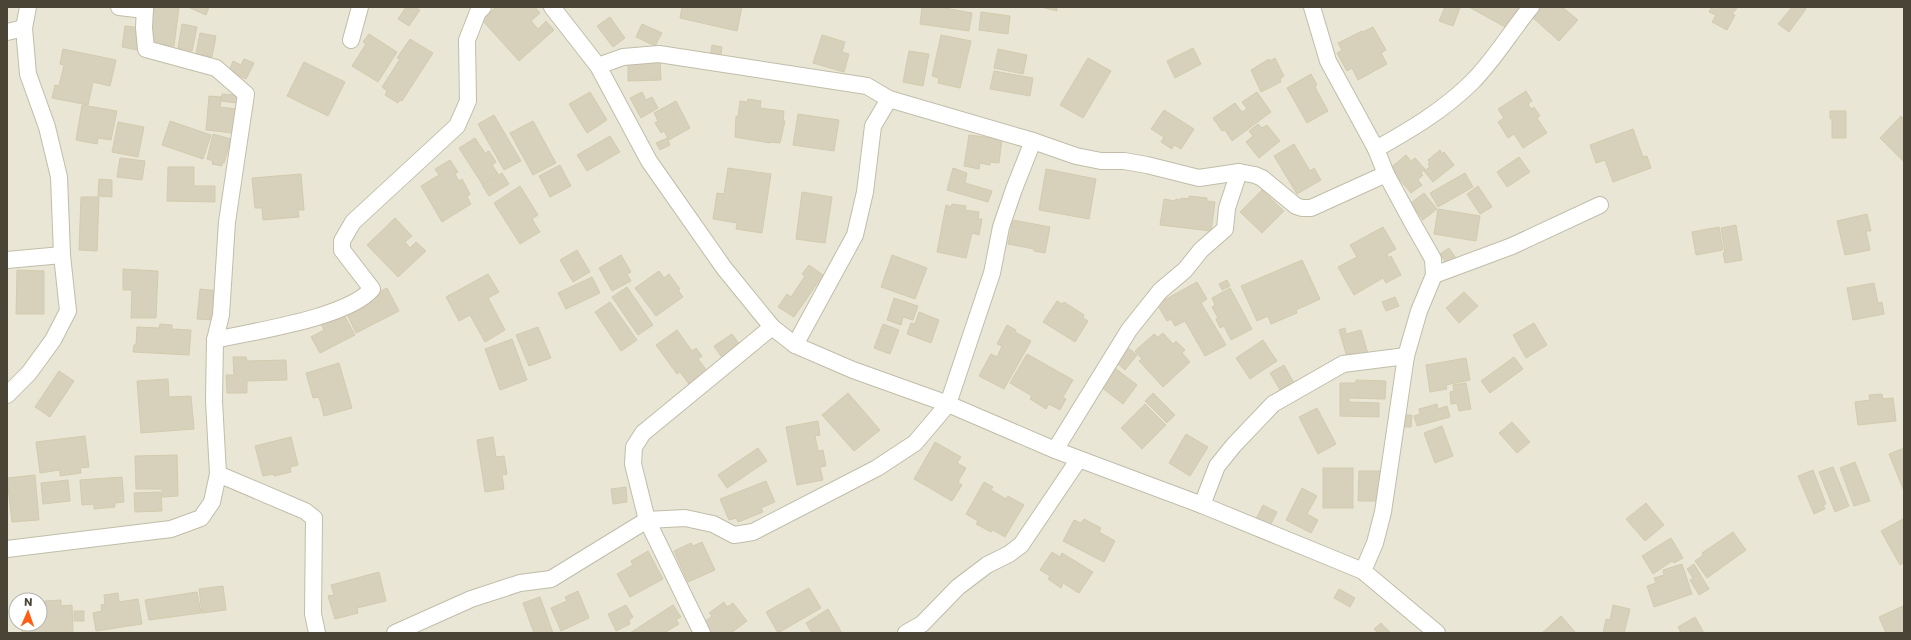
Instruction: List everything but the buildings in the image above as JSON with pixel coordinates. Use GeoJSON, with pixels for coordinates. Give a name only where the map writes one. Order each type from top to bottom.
{"type":"FeatureCollection","features":[{"type":"Feature","properties":{"kind":"street"},"geometry":{"type":"LineString","coordinates":[[7,395],[29,373],[53,340],[68,311],[62,255],[59,178],[47,127],[28,74],[24,28],[28,7]]}},
{"type":"Feature","properties":{"kind":"street"},"geometry":{"type":"LineString","coordinates":[[7,549],[171,529],[201,518],[212,502],[218,474],[214,401],[215,340],[221,315],[227,222],[246,94],[216,68],[146,49],[144,28],[145,8],[119,7]]}},
{"type":"Feature","properties":{"kind":"street"},"geometry":{"type":"LineString","coordinates":[[351,40],[360,7]]}},
{"type":"Feature","properties":{"kind":"street"},"geometry":{"type":"LineString","coordinates":[[215,340],[330,313],[357,301],[372,289],[342,250],[342,241],[353,222],[458,126],[468,101],[467,40],[478,12],[483,7]]}},
{"type":"Feature","properties":{"kind":"street"},"geometry":{"type":"LineString","coordinates":[[552,7],[598,66],[649,161],[724,268],[772,328],[795,345],[853,370],[948,404],[1055,450],[1202,505],[1363,570],[1437,633]]}},
{"type":"Feature","properties":{"kind":"street"},"geometry":{"type":"LineString","coordinates":[[1312,7],[1328,61],[1376,149],[1386,174],[1433,259],[1434,275],[1419,311],[1406,356],[1383,512],[1375,543],[1363,570]]}},
{"type":"Feature","properties":{"kind":"street"},"geometry":{"type":"LineString","coordinates":[[1376,149],[1425,121],[1472,82],[1496,55],[1531,7]]}},
{"type":"Feature","properties":{"kind":"street"},"geometry":{"type":"LineString","coordinates":[[7,32],[24,28]]}},
{"type":"Feature","properties":{"kind":"street"},"geometry":{"type":"LineString","coordinates":[[598,66],[623,57],[667,55],[867,86],[889,99],[1076,156],[1101,162],[1124,161],[1199,178],[1238,172],[1255,175],[1262,178],[1296,206],[1302,208],[1311,208],[1386,174]]}},
{"type":"Feature","properties":{"kind":"street"},"geometry":{"type":"LineString","coordinates":[[795,345],[855,235],[865,192],[873,126],[889,99]]}},
{"type":"Feature","properties":{"kind":"street"},"geometry":{"type":"LineString","coordinates":[[395,633],[471,599],[520,583],[551,579],[647,520],[685,518],[713,524],[734,535],[753,532],[877,468],[915,443],[948,404],[992,273],[1001,227],[1014,189],[1033,142]]}},
{"type":"Feature","properties":{"kind":"street"},"geometry":{"type":"LineString","coordinates":[[1055,450],[1129,330],[1160,291],[1185,270],[1201,250],[1225,229],[1227,208],[1238,172]]}},
{"type":"Feature","properties":{"kind":"street"},"geometry":{"type":"LineString","coordinates":[[1434,275],[1512,246],[1600,205]]}},
{"type":"Feature","properties":{"kind":"street"},"geometry":{"type":"LineString","coordinates":[[7,260],[62,255]]}},
{"type":"Feature","properties":{"kind":"street"},"geometry":{"type":"LineString","coordinates":[[702,633],[647,520],[633,464],[634,447],[643,433],[772,328]]}},
{"type":"Feature","properties":{"kind":"street"},"geometry":{"type":"LineString","coordinates":[[1202,505],[1217,466],[1234,445],[1273,404],[1343,364],[1406,356]]}},
{"type":"Feature","properties":{"kind":"street"},"geometry":{"type":"LineString","coordinates":[[906,633],[927,628],[958,587],[987,565],[1009,554],[1021,545],[1079,459]]}},
{"type":"Feature","properties":{"kind":"street"},"geometry":{"type":"LineString","coordinates":[[218,474],[305,511],[314,518],[314,614],[317,633]]}},
{"type":"Feature","properties":{"kind":"shaded area"},"geometry":{"type":"Polygon","coordinates":[[[7,7],[1904,7],[1904,633],[7,633],[7,7]]]}}]}
